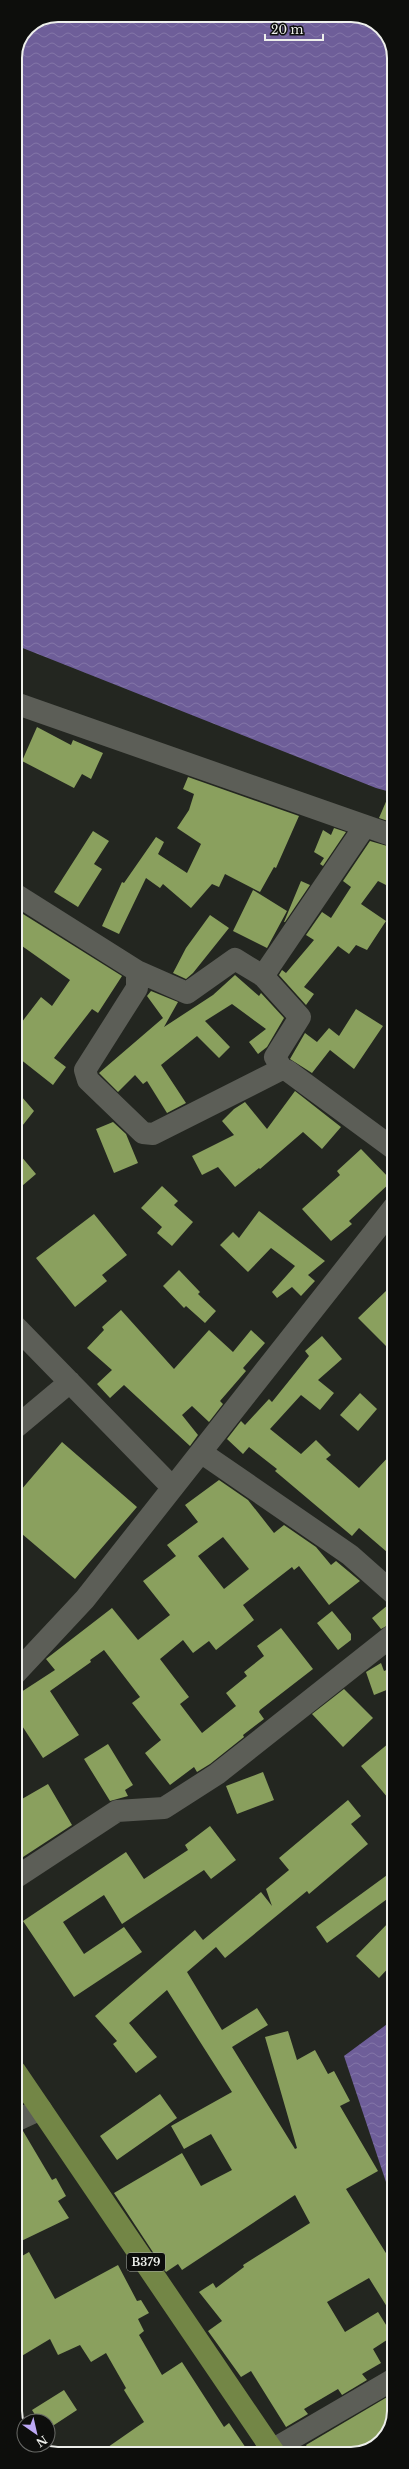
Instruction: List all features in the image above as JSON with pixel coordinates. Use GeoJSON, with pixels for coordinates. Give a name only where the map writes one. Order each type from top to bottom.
{"type":"FeatureCollection","features":[{"type":"Feature","properties":{"kind":"main road","name":"B379"},"geometry":{"type":"LineString","coordinates":[[22,2081],[271,2447]]}},
{"type":"Feature","properties":{"kind":"street"},"geometry":{"type":"LineString","coordinates":[[22,705],[387,834]]}},
{"type":"Feature","properties":{"kind":"street"},"geometry":{"type":"LineString","coordinates":[[263,976],[365,826]]}},
{"type":"Feature","properties":{"kind":"street"},"geometry":{"type":"LineString","coordinates":[[22,898],[137,971],[187,993],[235,959],[263,976],[300,1017],[275,1057],[282,1068],[387,1144]]}},
{"type":"Feature","properties":{"kind":"street"},"geometry":{"type":"LineString","coordinates":[[137,971],[137,988],[85,1070],[88,1080],[144,1133],[153,1134],[282,1068]]}},
{"type":"Feature","properties":{"kind":"street"},"geometry":{"type":"LineString","coordinates":[[22,1666],[85,1599],[172,1487],[202,1453],[387,1216]]}},
{"type":"Feature","properties":{"kind":"street"},"geometry":{"type":"LineString","coordinates":[[22,1333],[172,1487]]}},
{"type":"Feature","properties":{"kind":"street"},"geometry":{"type":"LineString","coordinates":[[22,1422],[70,1382]]}},
{"type":"Feature","properties":{"kind":"street"},"geometry":{"type":"LineString","coordinates":[[202,1453],[350,1556],[387,1588]]}},
{"type":"Feature","properties":{"kind":"street"},"geometry":{"type":"LineString","coordinates":[[22,1873],[117,1811],[164,1808],[217,1774],[387,1640]]}},
{"type":"Feature","properties":{"kind":"street"},"geometry":{"type":"LineString","coordinates":[[22,2118],[41,2109]]}},
{"type":"Feature","properties":{"kind":"street"},"geometry":{"type":"LineString","coordinates":[[282,2447],[387,2383]]}},
{"type":"Feature","properties":{"kind":"water"},"geometry":{"type":"Polygon","coordinates":[[[58,22],[353,22],[369,27],[375,31],[383,42],[387,54],[387,791],[22,648],[22,58],[28,38],[38,28],[58,22]]]}},
{"type":"Feature","properties":{"kind":"water"},"geometry":{"type":"Polygon","coordinates":[[[387,2024],[387,2183],[386,2182],[344,2056],[387,2024]]]}},
{"type":"Feature","properties":{"kind":"building"},"geometry":{"type":"Polygon","coordinates":[[[37,727],[71,745],[73,740],[103,753],[91,779],[82,774],[74,788],[22,761],[37,727]]]}},
{"type":"Feature","properties":{"kind":"building"},"geometry":{"type":"Polygon","coordinates":[[[188,777],[299,816],[276,868],[274,867],[260,892],[225,874],[219,887],[212,884],[191,908],[163,884],[160,888],[146,878],[119,934],[102,926],[122,882],[124,883],[156,837],[164,842],[158,854],[187,873],[201,844],[177,828],[189,810],[194,794],[183,789],[188,777]]]}},
{"type":"Feature","properties":{"kind":"building"},"geometry":{"type":"Polygon","coordinates":[[[387,799],[387,821],[379,818],[387,799]]]}},
{"type":"Feature","properties":{"kind":"building"},"geometry":{"type":"Polygon","coordinates":[[[334,828],[346,832],[323,866],[320,864],[324,858],[314,852],[323,830],[331,835],[334,828]]]}},
{"type":"Feature","properties":{"kind":"building"},"geometry":{"type":"Polygon","coordinates":[[[93,831],[109,841],[94,864],[102,869],[78,907],[54,892],[93,831]]]}},
{"type":"Feature","properties":{"kind":"building"},"geometry":{"type":"Polygon","coordinates":[[[370,841],[387,846],[387,886],[378,881],[361,904],[386,921],[367,950],[356,945],[349,954],[338,946],[304,987],[314,994],[306,1005],[279,975],[282,970],[286,973],[314,940],[306,935],[322,912],[331,918],[351,887],[343,881],[370,841]]]}},
{"type":"Feature","properties":{"kind":"building"},"geometry":{"type":"Polygon","coordinates":[[[301,881],[310,885],[284,922],[301,881]]]}},
{"type":"Feature","properties":{"kind":"building"},"geometry":{"type":"Polygon","coordinates":[[[253,890],[287,911],[267,948],[233,931],[253,890]]]}},
{"type":"Feature","properties":{"kind":"building"},"geometry":{"type":"Polygon","coordinates":[[[22,913],[122,976],[98,1013],[92,1009],[54,1058],[66,1067],[53,1085],[22,1061],[22,1022],[41,997],[52,1006],[70,980],[22,946],[22,913]]]}},
{"type":"Feature","properties":{"kind":"building"},"geometry":{"type":"Polygon","coordinates":[[[210,915],[229,928],[193,973],[186,979],[173,973],[186,948],[210,915]]]}},
{"type":"Feature","properties":{"kind":"building"},"geometry":{"type":"Polygon","coordinates":[[[235,975],[259,996],[261,993],[284,1018],[267,1047],[258,1054],[249,1042],[266,1029],[232,1004],[205,1021],[230,1047],[219,1058],[197,1036],[161,1065],[186,1103],[167,1113],[147,1081],[143,1084],[135,1075],[118,1092],[99,1073],[163,1018],[147,996],[151,991],[178,1002],[164,1027],[213,995],[235,975]]]}},
{"type":"Feature","properties":{"kind":"building"},"geometry":{"type":"Polygon","coordinates":[[[356,1009],[383,1026],[354,1069],[330,1050],[312,1073],[290,1059],[305,1033],[317,1042],[329,1028],[339,1036],[356,1009]]]}},
{"type":"Feature","properties":{"kind":"building"},"geometry":{"type":"Polygon","coordinates":[[[295,1091],[341,1127],[322,1149],[303,1132],[260,1169],[259,1168],[235,1187],[218,1167],[202,1175],[192,1156],[234,1135],[222,1121],[234,1109],[245,1102],[267,1129],[295,1091]]]}},
{"type":"Feature","properties":{"kind":"building"},"geometry":{"type":"Polygon","coordinates":[[[22,1097],[34,1111],[22,1126],[22,1097]]]}},
{"type":"Feature","properties":{"kind":"building"},"geometry":{"type":"Polygon","coordinates":[[[113,1122],[126,1134],[138,1163],[114,1173],[96,1129],[113,1122]]]}},
{"type":"Feature","properties":{"kind":"building"},"geometry":{"type":"Polygon","coordinates":[[[361,1149],[387,1176],[387,1186],[349,1221],[352,1224],[331,1241],[302,1209],[340,1175],[337,1171],[361,1149]]]}},
{"type":"Feature","properties":{"kind":"building"},"geometry":{"type":"Polygon","coordinates":[[[22,1157],[36,1174],[22,1186],[22,1157]]]}},
{"type":"Feature","properties":{"kind":"building"},"geometry":{"type":"Polygon","coordinates":[[[162,1186],[178,1201],[174,1205],[193,1222],[172,1246],[157,1233],[162,1227],[141,1208],[162,1186]]]}},
{"type":"Feature","properties":{"kind":"building"},"geometry":{"type":"Polygon","coordinates":[[[259,1211],[325,1261],[308,1275],[315,1281],[301,1296],[292,1287],[277,1298],[272,1292],[295,1266],[271,1248],[248,1272],[220,1245],[233,1232],[239,1238],[259,1211]]]}},
{"type":"Feature","properties":{"kind":"building"},"geometry":{"type":"Polygon","coordinates":[[[94,1214],[127,1255],[102,1275],[107,1281],[75,1307],[36,1258],[94,1214]]]}},
{"type":"Feature","properties":{"kind":"building"},"geometry":{"type":"Polygon","coordinates":[[[179,1270],[200,1292],[198,1294],[216,1311],[205,1323],[186,1306],[184,1308],[163,1286],[179,1270]]]}},
{"type":"Feature","properties":{"kind":"building"},"geometry":{"type":"Polygon","coordinates":[[[386,1291],[387,1292],[387,1347],[358,1318],[386,1291]]]}},
{"type":"Feature","properties":{"kind":"building"},"geometry":{"type":"Polygon","coordinates":[[[121,1310],[174,1369],[209,1330],[233,1352],[251,1330],[265,1343],[243,1368],[246,1371],[220,1401],[223,1404],[209,1422],[192,1406],[182,1415],[198,1435],[190,1446],[124,1385],[110,1398],[97,1384],[112,1370],[87,1348],[104,1330],[102,1327],[121,1310]]]}},
{"type":"Feature","properties":{"kind":"building"},"geometry":{"type":"Polygon","coordinates":[[[322,1336],[342,1359],[318,1380],[334,1393],[320,1410],[301,1395],[270,1429],[301,1454],[316,1440],[331,1455],[326,1459],[359,1488],[387,1458],[387,1552],[359,1528],[352,1536],[275,1471],[277,1469],[249,1447],[243,1454],[227,1439],[241,1421],[245,1425],[269,1399],[272,1402],[309,1356],[305,1351],[322,1336]]]}},
{"type":"Feature","properties":{"kind":"building"},"geometry":{"type":"Polygon","coordinates":[[[360,1393],[377,1409],[358,1431],[340,1415],[360,1393]]]}},
{"type":"Feature","properties":{"kind":"building"},"geometry":{"type":"Polygon","coordinates":[[[62,1442],[137,1507],[75,1579],[22,1534],[22,1489],[62,1442]]]}},
{"type":"Feature","properties":{"kind":"building"},"geometry":{"type":"Polygon","coordinates":[[[219,1480],[248,1500],[274,1533],[284,1525],[316,1547],[331,1565],[336,1561],[360,1581],[329,1605],[299,1566],[294,1570],[292,1567],[243,1605],[254,1620],[216,1650],[209,1641],[193,1653],[183,1640],[160,1659],[189,1697],[180,1704],[202,1733],[236,1706],[226,1693],[247,1676],[244,1672],[264,1656],[257,1646],[281,1628],[313,1669],[260,1710],[259,1712],[264,1719],[243,1735],[244,1737],[210,1764],[197,1772],[194,1767],[170,1785],[145,1753],[161,1740],[132,1703],[140,1697],[104,1650],[90,1660],[91,1662],[50,1691],[79,1735],[43,1758],[22,1726],[22,1691],[55,1670],[46,1659],[112,1608],[138,1640],[170,1615],[143,1581],[176,1556],[167,1545],[198,1522],[185,1505],[219,1480]],[[223,1537],[198,1556],[224,1589],[249,1569],[223,1537]]]}},
{"type":"Feature","properties":{"kind":"building"},"geometry":{"type":"Polygon","coordinates":[[[387,1606],[387,1626],[381,1629],[372,1618],[387,1606]]]}},
{"type":"Feature","properties":{"kind":"building"},"geometry":{"type":"Polygon","coordinates":[[[332,1611],[351,1634],[351,1640],[338,1650],[317,1623],[332,1611]]]}},
{"type":"Feature","properties":{"kind":"building"},"geometry":{"type":"Polygon","coordinates":[[[381,1663],[384,1671],[387,1670],[387,1690],[374,1695],[366,1672],[381,1663]]]}},
{"type":"Feature","properties":{"kind":"building"},"geometry":{"type":"Polygon","coordinates":[[[344,1689],[373,1718],[343,1747],[312,1714],[344,1689]]]}},
{"type":"Feature","properties":{"kind":"building"},"geometry":{"type":"Polygon","coordinates":[[[108,1744],[133,1785],[125,1790],[128,1796],[110,1801],[84,1759],[108,1744]]]}},
{"type":"Feature","properties":{"kind":"building"},"geometry":{"type":"Polygon","coordinates":[[[387,1745],[387,1797],[361,1766],[387,1745]]]}},
{"type":"Feature","properties":{"kind":"building"},"geometry":{"type":"Polygon","coordinates":[[[263,1772],[274,1800],[237,1814],[226,1786],[263,1772]]]}},
{"type":"Feature","properties":{"kind":"building"},"geometry":{"type":"Polygon","coordinates":[[[48,1784],[72,1825],[23,1857],[22,1856],[22,1799],[48,1784]]]}},
{"type":"Feature","properties":{"kind":"building"},"geometry":{"type":"Polygon","coordinates":[[[348,1800],[361,1816],[351,1824],[368,1844],[309,1894],[307,1891],[225,1958],[216,1947],[187,1972],[222,2030],[257,2008],[268,2025],[232,2047],[295,2149],[297,2148],[265,2037],[288,2031],[297,2060],[315,2050],[328,2074],[334,2071],[350,2101],[340,2106],[378,2171],[346,2189],[387,2255],[387,2307],[369,2278],[327,2302],[345,2332],[378,2312],[387,2326],[387,2340],[373,2349],[381,2363],[362,2374],[367,2380],[342,2395],[338,2389],[304,2409],[308,2414],[286,2427],[251,2371],[241,2377],[208,2331],[222,2321],[199,2292],[213,2283],[216,2288],[244,2267],[243,2265],[310,2223],[295,2195],[182,2270],[178,2264],[166,2272],[114,2193],[182,2153],[201,2186],[232,2170],[211,2134],[184,2149],[171,2126],[232,2092],[167,1990],[129,2023],[157,2057],[136,2073],[113,2044],[117,2041],[95,2016],[195,1930],[203,1940],[261,1892],[272,1906],[266,1889],[289,1870],[279,1858],[348,1800]]]}},
{"type":"Feature","properties":{"kind":"building"},"geometry":{"type":"Polygon","coordinates":[[[210,1826],[236,1860],[211,1879],[204,1870],[122,1924],[104,1895],[63,1922],[84,1954],[124,1927],[142,1952],[74,1997],[23,1921],[126,1852],[144,1879],[188,1850],[185,1845],[210,1826]]]}},
{"type":"Feature","properties":{"kind":"building"},"geometry":{"type":"Polygon","coordinates":[[[387,1875],[387,1899],[327,1943],[316,1927],[387,1875]]]}},
{"type":"Feature","properties":{"kind":"building"},"geometry":{"type":"Polygon","coordinates":[[[387,1924],[387,1969],[379,1978],[356,1956],[387,1924]]]}},
{"type":"Feature","properties":{"kind":"building"},"geometry":{"type":"Polygon","coordinates":[[[160,2094],[177,2118],[117,2160],[100,2136],[160,2094]]]}},
{"type":"Feature","properties":{"kind":"building"},"geometry":{"type":"Polygon","coordinates":[[[22,2131],[52,2180],[56,2178],[66,2196],[58,2201],[69,2218],[22,2241],[22,2131]]]}},
{"type":"Feature","properties":{"kind":"building"},"geometry":{"type":"Polygon","coordinates":[[[29,2252],[55,2299],[118,2265],[137,2301],[141,2300],[149,2313],[138,2319],[144,2331],[139,2335],[162,2375],[182,2362],[224,2427],[229,2423],[245,2447],[108,2447],[144,2422],[124,2390],[126,2388],[106,2353],[91,2362],[80,2345],[58,2355],[50,2339],[22,2356],[22,2256],[29,2252]]]}},
{"type":"Feature","properties":{"kind":"building"},"geometry":{"type":"Polygon","coordinates":[[[64,2390],[77,2410],[56,2424],[56,2413],[34,2413],[32,2410],[64,2390]]]}},
{"type":"Feature","properties":{"kind":"building"},"geometry":{"type":"Polygon","coordinates":[[[387,2397],[386,2418],[382,2429],[378,2435],[367,2443],[355,2447],[307,2447],[306,2445],[387,2397]]]}}]}
